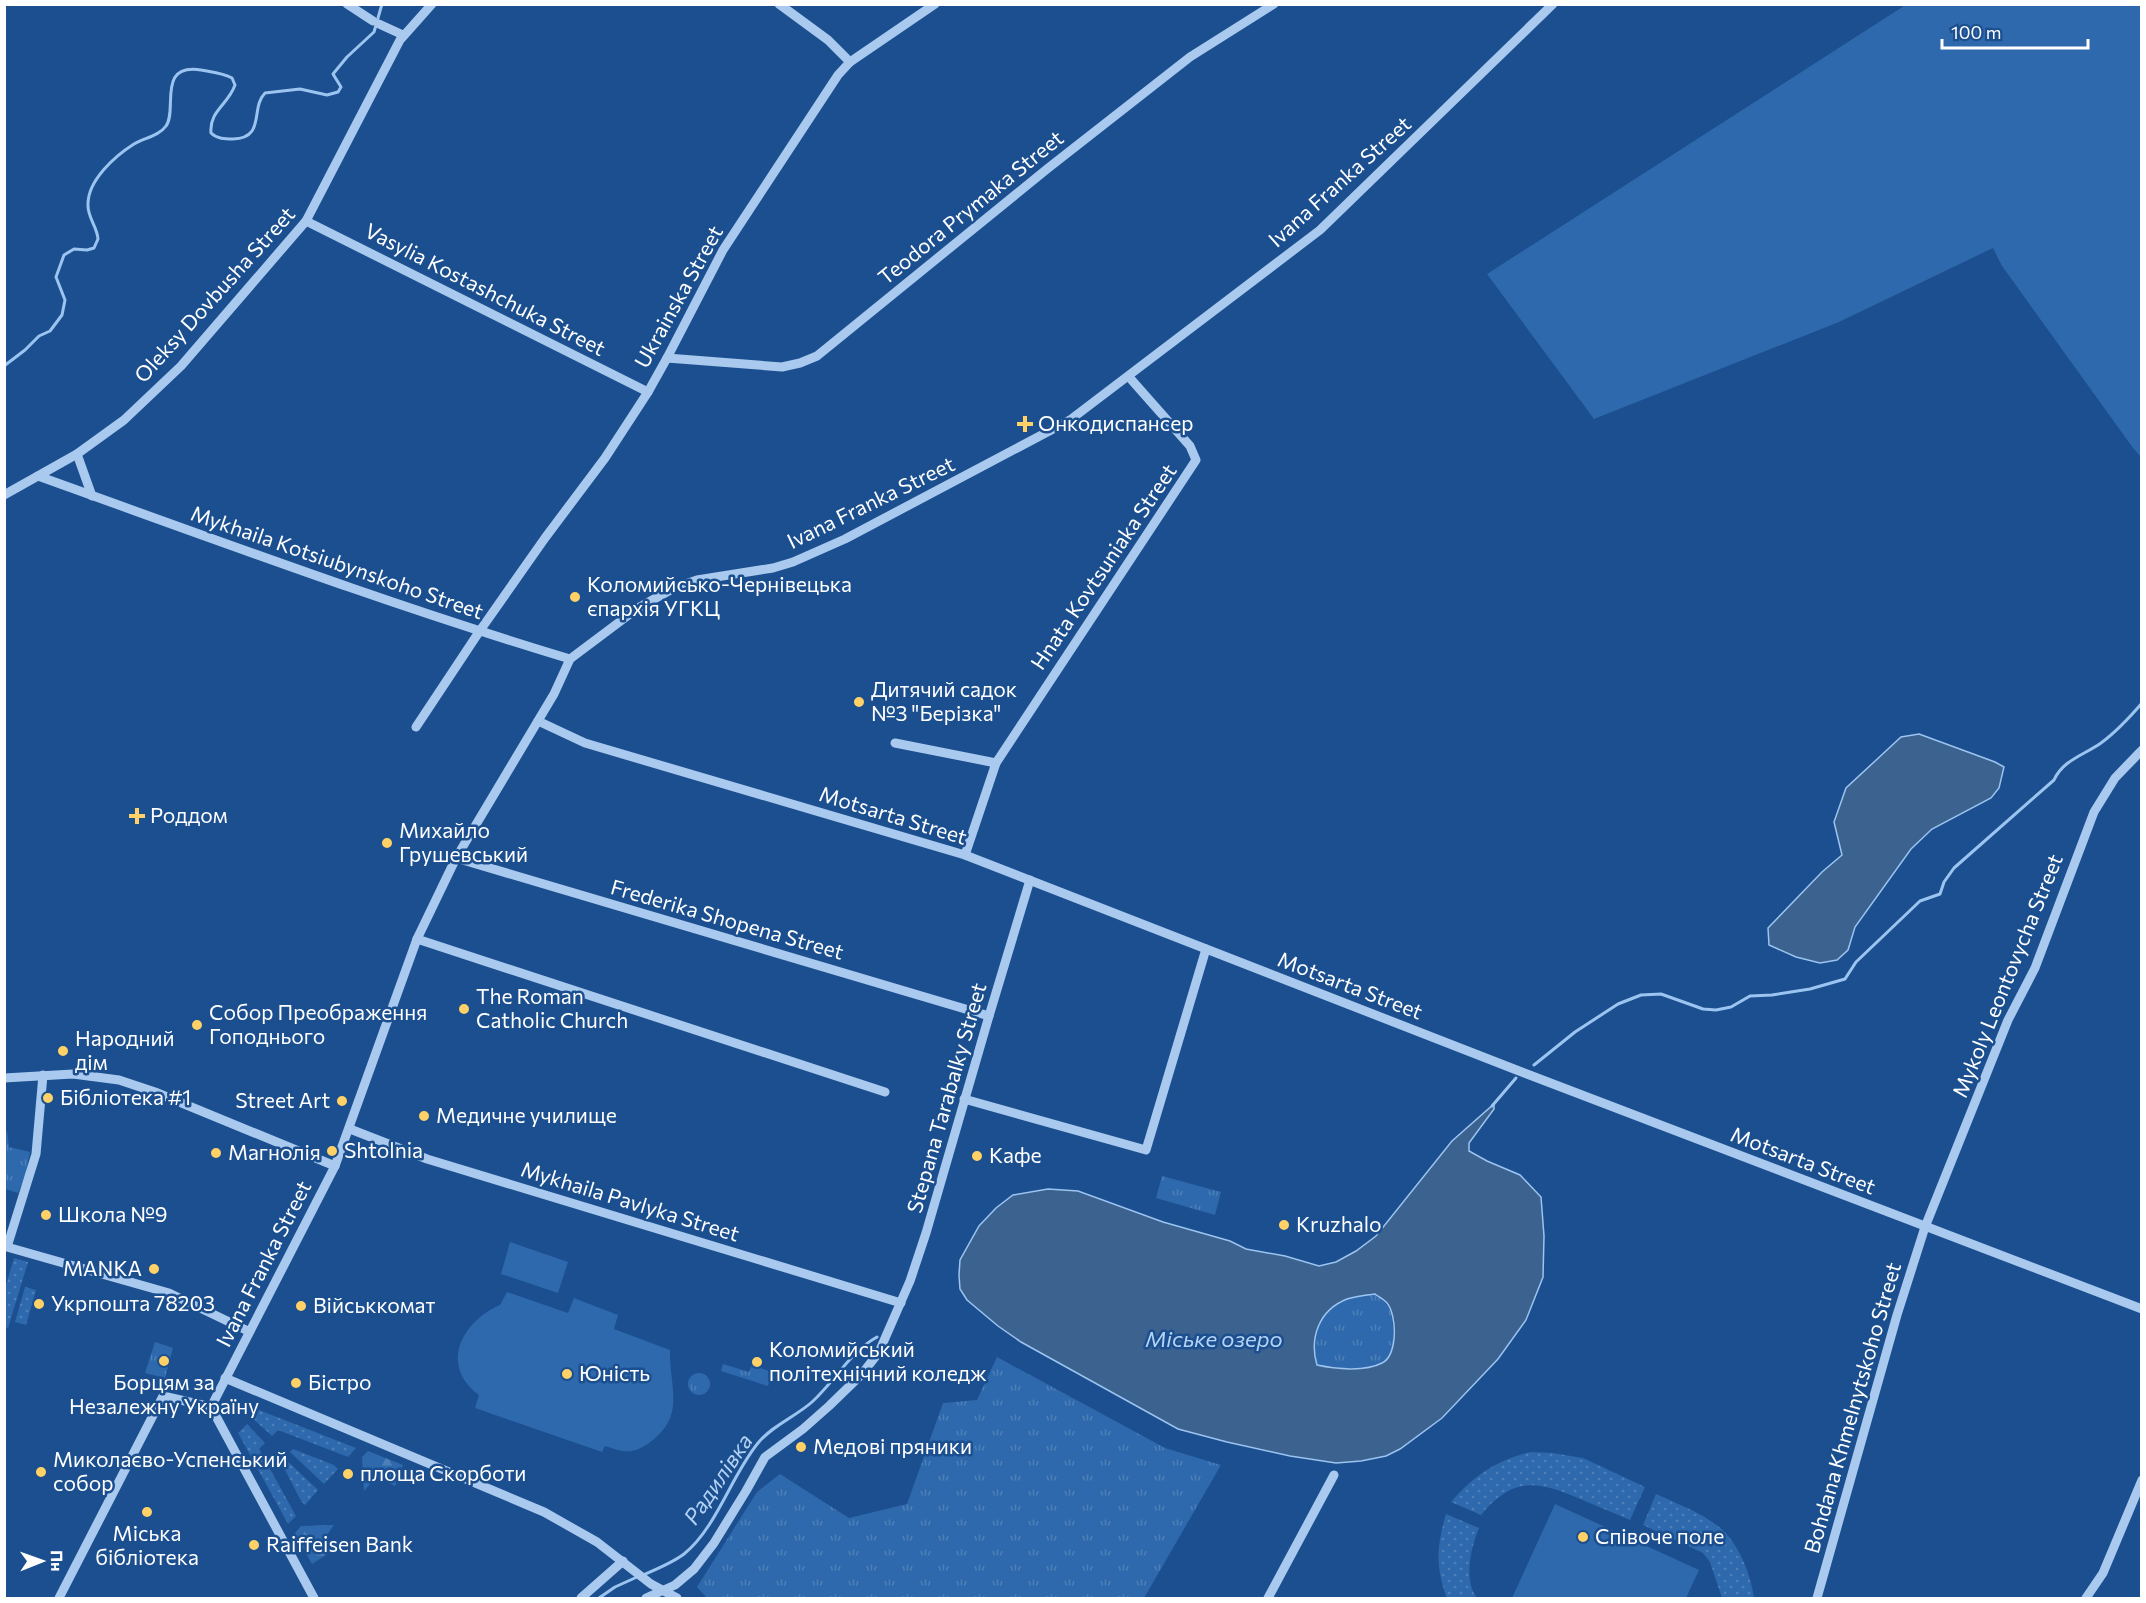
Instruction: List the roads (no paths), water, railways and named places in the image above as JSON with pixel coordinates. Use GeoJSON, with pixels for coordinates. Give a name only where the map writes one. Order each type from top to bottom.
{"type":"FeatureCollection","features":[{"type":"Feature","properties":{"kind":"street"},"geometry":{"type":"LineString","coordinates":[[347,4],[376,23],[403,35]]}},
{"type":"Feature","properties":{"kind":"street","name":"Oleksy Dovbusha Street"},"geometry":{"type":"LineString","coordinates":[[4,495],[78,454],[124,420],[181,366],[306,221],[403,35],[432,4]]}},
{"type":"Feature","properties":{"kind":"street"},"geometry":{"type":"LineString","coordinates":[[779,4],[828,40],[850,62]]}},
{"type":"Feature","properties":{"kind":"street","name":"Ukrainska Street"},"geometry":{"type":"LineString","coordinates":[[416,728],[479,632],[605,458],[648,392],[723,250],[838,75],[850,62],[935,4]]}},
{"type":"Feature","properties":{"kind":"street","name":"Teodora Prymaka Street"},"geometry":{"type":"LineString","coordinates":[[667,358],[782,367],[817,356],[1047,169],[1190,57],[1274,4]]}},
{"type":"Feature","properties":{"kind":"street","name":"Ivana Franka Street"},"geometry":{"type":"LineString","coordinates":[[211,1407],[248,1331],[335,1166],[417,939],[456,858],[538,721],[570,659],[638,608],[667,591],[696,580],[782,566],[845,539],[1063,425],[1320,230],[1553,4]]}},
{"type":"Feature","properties":{"kind":"street","name":"Vasylia Kostashchuka Street"},"geometry":{"type":"LineString","coordinates":[[306,221],[648,392]]}},
{"type":"Feature","properties":{"kind":"street","name":"Hnata Kovtsuniaka Street"},"geometry":{"type":"LineString","coordinates":[[965,855],[996,763],[1196,460],[1190,446],[1129,377]]}},
{"type":"Feature","properties":{"kind":"street"},"geometry":{"type":"LineString","coordinates":[[78,454],[92,496]]}},
{"type":"Feature","properties":{"kind":"street","name":"Mykhaila Kotsiubynskoho Street"},"geometry":{"type":"LineString","coordinates":[[38,476],[479,632],[570,659]]}},
{"type":"Feature","properties":{"kind":"street","name":"Motsarta Street"},"geometry":{"type":"LineString","coordinates":[[538,721],[585,743],[965,855],[2142,1309]]}},
{"type":"Feature","properties":{"kind":"street"},"geometry":{"type":"LineString","coordinates":[[895,743],[996,763]]}},
{"type":"Feature","properties":{"kind":"street","name":"Mykoly Leontovycha Street"},"geometry":{"type":"LineString","coordinates":[[1925,1227],[2008,1020],[2038,963],[2094,812],[2115,778],[2142,750]]}},
{"type":"Feature","properties":{"kind":"street","name":"Frederika Shopena Street"},"geometry":{"type":"LineString","coordinates":[[456,858],[988,1016]]}},
{"type":"Feature","properties":{"kind":"street","name":"Stepana Tarabalky Street"},"geometry":{"type":"LineString","coordinates":[[664,1590],[683,1579],[702,1560],[746,1491],[765,1456],[803,1429],[829,1406],[862,1374],[879,1352],[901,1304],[940,1189],[988,1016],[1030,880]]}},
{"type":"Feature","properties":{"kind":"street"},"geometry":{"type":"LineString","coordinates":[[417,939],[885,1092]]}},
{"type":"Feature","properties":{"kind":"street"},"geometry":{"type":"LineString","coordinates":[[964,1099],[1146,1150],[1206,949]]}},
{"type":"Feature","properties":{"kind":"street"},"geometry":{"type":"LineString","coordinates":[[43,1075],[36,1154],[7,1247],[169,1293],[248,1331]]}},
{"type":"Feature","properties":{"kind":"street"},"geometry":{"type":"LineString","coordinates":[[4,1078],[43,1075],[84,1075],[110,1078],[141,1087],[335,1166]]}},
{"type":"Feature","properties":{"kind":"street","name":"Mykhaila Pavlyka Street"},"geometry":{"type":"LineString","coordinates":[[350,1129],[427,1159],[901,1304]]}},
{"type":"Feature","properties":{"kind":"street","name":"Bohdana Khmelnytskoho Street"},"geometry":{"type":"LineString","coordinates":[[1817,1599],[1897,1315],[1925,1227]]}},
{"type":"Feature","properties":{"kind":"street"},"geometry":{"type":"LineString","coordinates":[[225,1378],[544,1512],[597,1542],[651,1584],[677,1599]]}},
{"type":"Feature","properties":{"kind":"street"},"geometry":{"type":"LineString","coordinates":[[59,1599],[163,1396],[211,1407],[314,1599]]}},
{"type":"Feature","properties":{"kind":"street"},"geometry":{"type":"LineString","coordinates":[[1268,1599],[1334,1475]]}},
{"type":"Feature","properties":{"kind":"street"},"geometry":{"type":"LineString","coordinates":[[2086,1599],[2103,1573],[2142,1480]]}},
{"type":"Feature","properties":{"kind":"street"},"geometry":{"type":"LineString","coordinates":[[580,1599],[623,1561]]}},
{"type":"Feature","properties":{"kind":"street"},"geometry":{"type":"LineString","coordinates":[[646,1599],[664,1590]]}},
{"type":"Feature","properties":{"kind":"water"},"geometry":{"type":"Polygon","coordinates":[[[1919,734],[2004,767],[1999,788],[1991,798],[1932,829],[1911,849],[1855,927],[1848,950],[1837,960],[1820,963],[1796,957],[1769,945],[1768,928],[1822,872],[1842,855],[1834,822],[1846,788],[1901,737],[1919,734]]]}},
{"type":"Feature","properties":{"kind":"water","name":"Міське озеро"},"geometry":{"type":"Polygon","coordinates":[[[1494,1104],[1494,1109],[1469,1143],[1469,1151],[1520,1175],[1541,1197],[1544,1236],[1543,1277],[1526,1320],[1498,1359],[1442,1418],[1400,1449],[1386,1456],[1336,1463],[1290,1456],[1178,1429],[1021,1342],[967,1300],[960,1289],[960,1260],[979,1226],[996,1208],[1013,1195],[1048,1189],[1078,1191],[1163,1222],[1230,1241],[1246,1249],[1285,1256],[1319,1266],[1336,1262],[1376,1236],[1452,1141],[1494,1104]],[[1375,1294],[1347,1299],[1329,1310],[1318,1326],[1316,1335],[1314,1345],[1317,1365],[1359,1369],[1375,1366],[1387,1359],[1393,1344],[1393,1316],[1387,1303],[1375,1294]]]}},
{"type":"Feature","properties":{"kind":"waterway"},"geometry":{"type":"LineString","coordinates":[[4,366],[39,336],[50,331],[62,315],[65,300],[56,277],[64,255],[74,249],[94,248],[98,239],[88,209],[89,195],[93,186],[104,170],[119,155],[166,126],[169,119],[173,80],[178,74],[187,70],[201,70],[232,78],[235,85],[216,113],[211,125],[211,133],[224,139],[243,137],[250,134],[254,128],[258,106],[265,93],[300,89],[327,95],[338,92],[341,87],[333,74],[347,57],[374,32],[382,4]]}},
{"type":"Feature","properties":{"kind":"waterway"},"geometry":{"type":"LineString","coordinates":[[1534,1065],[1575,1032],[1618,1004],[1641,995],[1661,994],[1703,1009],[1716,1010],[1731,1007],[1750,996],[1810,989],[1845,979],[1856,962],[1920,901],[1940,894],[1944,882],[1954,868],[2054,780],[2063,767],[2107,739],[2142,703]]}},
{"type":"Feature","properties":{"kind":"waterway"},"geometry":{"type":"LineString","coordinates":[[1492,1106],[1516,1078]]}},
{"type":"Feature","properties":{"kind":"waterway","name":"Радилівка"},"geometry":{"type":"LineString","coordinates":[[643,1575],[684,1554],[696,1543],[715,1516],[748,1456],[758,1443],[770,1431],[812,1402],[851,1359],[867,1343],[877,1337]]}},
{"type":"Feature","properties":{"kind":"waterway","name":"Радилівка"},"geometry":{"type":"LineString","coordinates":[[599,1598],[615,1587],[637,1577]]}},
{"type":"Feature","properties":{"kind":"place","name":"Онкодиспансер"},"geometry":{"type":"Point","coordinates":[1025,424]}},
{"type":"Feature","properties":{"kind":"place","name":"Коломийсько-Чернівецька єпархія УГКЦ"},"geometry":{"type":"Point","coordinates":[575,597]}},
{"type":"Feature","properties":{"kind":"place","name":"Дитячий садок №3 \"Берізка\""},"geometry":{"type":"Point","coordinates":[859,702]}},
{"type":"Feature","properties":{"kind":"place","name":"Роддом"},"geometry":{"type":"Point","coordinates":[137,816]}},
{"type":"Feature","properties":{"kind":"place","name":"Михайло Грушевський"},"geometry":{"type":"Point","coordinates":[387,843]}},
{"type":"Feature","properties":{"kind":"place","name":"The Roman Catholic Church"},"geometry":{"type":"Point","coordinates":[464,1009]}},
{"type":"Feature","properties":{"kind":"place","name":"Собор Преображення Гоподнього"},"geometry":{"type":"Point","coordinates":[197,1025]}},
{"type":"Feature","properties":{"kind":"place","name":"Народний дім"},"geometry":{"type":"Point","coordinates":[63,1051]}},
{"type":"Feature","properties":{"kind":"place","name":"Бібліотека #1"},"geometry":{"type":"Point","coordinates":[48,1098]}},
{"type":"Feature","properties":{"kind":"place","name":"Street Art"},"geometry":{"type":"Point","coordinates":[342,1101]}},
{"type":"Feature","properties":{"kind":"place","name":"Медичне училище"},"geometry":{"type":"Point","coordinates":[424,1116]}},
{"type":"Feature","properties":{"kind":"place","name":"Shtolnia"},"geometry":{"type":"Point","coordinates":[332,1151]}},
{"type":"Feature","properties":{"kind":"place","name":"Магнолія"},"geometry":{"type":"Point","coordinates":[216,1153]}},
{"type":"Feature","properties":{"kind":"place","name":"Кафе"},"geometry":{"type":"Point","coordinates":[977,1156]}},
{"type":"Feature","properties":{"kind":"place","name":"Школа №9"},"geometry":{"type":"Point","coordinates":[46,1215]}},
{"type":"Feature","properties":{"kind":"place","name":"Kruzhalo"},"geometry":{"type":"Point","coordinates":[1284,1225]}},
{"type":"Feature","properties":{"kind":"place","name":"MANKA"},"geometry":{"type":"Point","coordinates":[154,1269]}},
{"type":"Feature","properties":{"kind":"place","name":"Укрпошта 78203"},"geometry":{"type":"Point","coordinates":[39,1304]}},
{"type":"Feature","properties":{"kind":"place","name":"Військкомат"},"geometry":{"type":"Point","coordinates":[301,1306]}},
{"type":"Feature","properties":{"kind":"place","name":"Борцям за Незалежну Україну"},"geometry":{"type":"Point","coordinates":[164,1361]}},
{"type":"Feature","properties":{"kind":"place","name":"Коломийський політехнічний коледж"},"geometry":{"type":"Point","coordinates":[757,1362]}},
{"type":"Feature","properties":{"kind":"place","name":"Юність"},"geometry":{"type":"Point","coordinates":[567,1374]}},
{"type":"Feature","properties":{"kind":"place","name":"Бістро"},"geometry":{"type":"Point","coordinates":[296,1383]}},
{"type":"Feature","properties":{"kind":"place","name":"Медові пряники"},"geometry":{"type":"Point","coordinates":[801,1447]}},
{"type":"Feature","properties":{"kind":"place","name":"Миколаєво-Успенський собор"},"geometry":{"type":"Point","coordinates":[41,1472]}},
{"type":"Feature","properties":{"kind":"place","name":"площа Скорботи"},"geometry":{"type":"Point","coordinates":[348,1474]}},
{"type":"Feature","properties":{"kind":"place","name":"Міська бібліотека"},"geometry":{"type":"Point","coordinates":[147,1512]}},
{"type":"Feature","properties":{"kind":"place","name":"Співоче поле"},"geometry":{"type":"Point","coordinates":[1583,1537]}},
{"type":"Feature","properties":{"kind":"place","name":"Raiffeisen Bank"},"geometry":{"type":"Point","coordinates":[254,1545]}}]}
